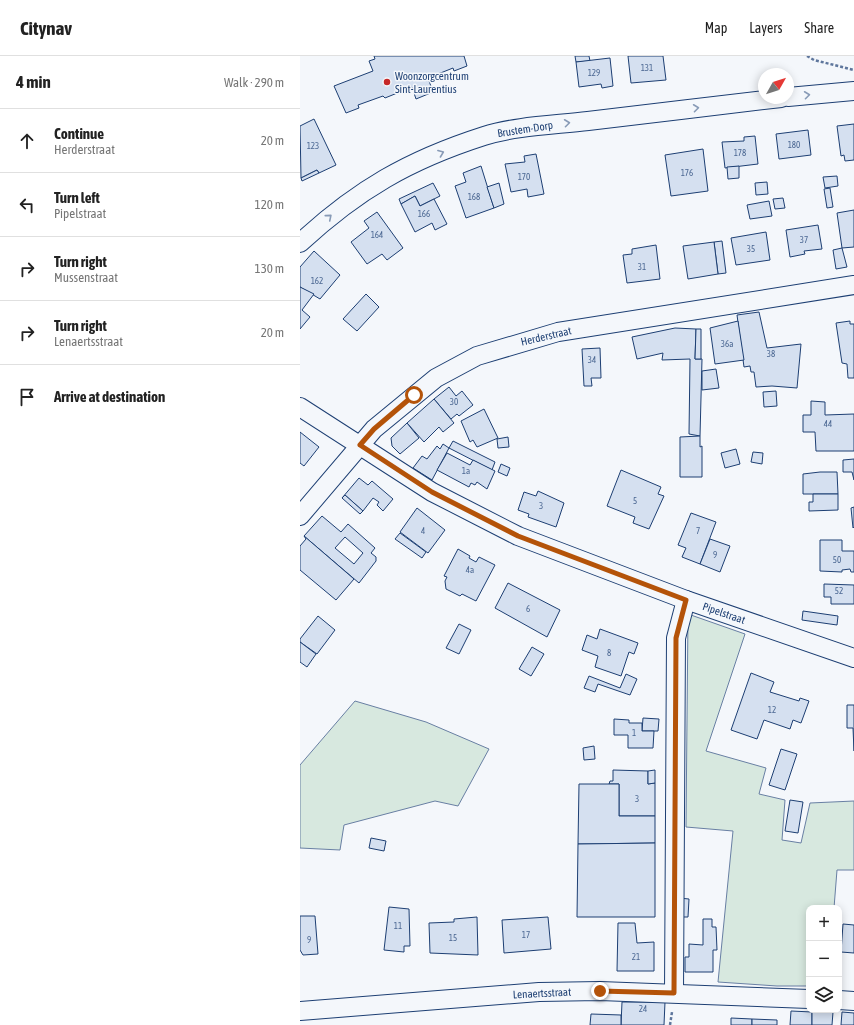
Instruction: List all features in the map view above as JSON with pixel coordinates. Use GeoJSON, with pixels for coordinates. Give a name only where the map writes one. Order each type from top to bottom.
{"type":"FeatureCollection","features":[{"type":"Feature","properties":{"kind":"street"},"geometry":{"type":"LineString","coordinates":[[794,97],[854,92]]}},
{"type":"Feature","properties":{"kind":"street","name":"Brustem-Dorp"},"geometry":{"type":"LineString","coordinates":[[300,243],[328,217],[379,181],[404,167],[485,136],[528,128],[758,101]]}},
{"type":"Feature","properties":{"kind":"street","name":"Herderstraat"},"geometry":{"type":"LineString","coordinates":[[300,516],[374,429],[436,378],[484,354],[558,332],[854,285]]}},
{"type":"Feature","properties":{"kind":"street","name":"Pipelstraat"},"geometry":{"type":"LineString","coordinates":[[300,407],[432,492],[518,536],[686,600],[854,658]]}},
{"type":"Feature","properties":{"kind":"street"},"geometry":{"type":"LineString","coordinates":[[674,993],[676,638],[686,600]]}},
{"type":"Feature","properties":{"kind":"street","name":"Lenaertsstraat"},"geometry":{"type":"LineString","coordinates":[[300,1011],[539,992],[674,993],[806,999]]}},
{"type":"Feature","properties":{"kind":"street"},"geometry":{"type":"LineString","coordinates":[[842,1000],[854,1001]]}},
{"type":"Feature","properties":{"kind":"path"},"geometry":{"type":"LineString","coordinates":[[807,56],[814,60],[854,70]]}},
{"type":"Feature","properties":{"kind":"shaded area"},"geometry":{"type":"Polygon","coordinates":[[[688,614],[745,634],[706,751],[766,768],[759,794],[785,800],[782,840],[801,843],[810,803],[854,801],[854,870],[837,870],[834,905],[806,905],[806,986],[777,986],[718,982],[733,831],[686,827],[688,614]]]}},
{"type":"Feature","properties":{"kind":"shaded area"},"geometry":{"type":"Polygon","coordinates":[[[355,701],[426,722],[489,749],[458,806],[435,801],[344,825],[340,850],[300,848],[300,765],[355,701]]]}},
{"type":"Feature","properties":{"kind":"building","name":"Woonzorgcentrum Sint-Laurentius"},"geometry":{"type":"Polygon","coordinates":[[[374,56],[464,56],[467,66],[454,71],[453,68],[428,78],[433,92],[416,99],[412,87],[385,98],[383,96],[358,105],[359,108],[346,113],[334,86],[373,71],[369,61],[375,59],[374,56]]]}},
{"type":"Feature","properties":{"kind":"building"},"geometry":{"type":"Polygon","coordinates":[[[575,56],[589,56],[590,61],[576,62],[575,56]]]}},
{"type":"Feature","properties":{"kind":"building"},"geometry":{"type":"Polygon","coordinates":[[[628,56],[663,56],[666,80],[631,83],[628,56]]]}},
{"type":"Feature","properties":{"kind":"building"},"geometry":{"type":"Polygon","coordinates":[[[610,58],[613,86],[602,88],[601,84],[579,87],[576,62],[610,58]]]}},
{"type":"Feature","properties":{"kind":"building"},"geometry":{"type":"Polygon","coordinates":[[[314,119],[336,165],[319,173],[317,170],[301,178],[300,126],[314,119]]]}},
{"type":"Feature","properties":{"kind":"building"},"geometry":{"type":"Polygon","coordinates":[[[854,124],[854,160],[845,161],[844,155],[841,156],[837,126],[854,124]]]}},
{"type":"Feature","properties":{"kind":"building"},"geometry":{"type":"Polygon","coordinates":[[[808,130],[811,155],[779,159],[776,134],[808,130]]]}},
{"type":"Feature","properties":{"kind":"building"},"geometry":{"type":"Polygon","coordinates":[[[755,136],[758,164],[725,168],[722,142],[744,141],[744,137],[755,136]]]}},
{"type":"Feature","properties":{"kind":"building"},"geometry":{"type":"Polygon","coordinates":[[[703,149],[708,191],[671,196],[665,155],[703,149]]]}},
{"type":"Feature","properties":{"kind":"building"},"geometry":{"type":"Polygon","coordinates":[[[536,154],[544,194],[528,197],[527,189],[511,192],[505,164],[525,162],[524,156],[536,154]]]}},
{"type":"Feature","properties":{"kind":"building"},"geometry":{"type":"Polygon","coordinates":[[[481,166],[494,208],[466,218],[455,186],[466,182],[463,173],[481,166]]]}},
{"type":"Feature","properties":{"kind":"building"},"geometry":{"type":"Polygon","coordinates":[[[739,166],[739,178],[728,179],[727,167],[739,166]]]}},
{"type":"Feature","properties":{"kind":"building"},"geometry":{"type":"Polygon","coordinates":[[[317,170],[319,173],[302,181],[301,178],[317,170]]]}},
{"type":"Feature","properties":{"kind":"building"},"geometry":{"type":"Polygon","coordinates":[[[837,176],[838,186],[825,188],[823,177],[837,176]]]}},
{"type":"Feature","properties":{"kind":"building"},"geometry":{"type":"Polygon","coordinates":[[[767,182],[768,194],[756,195],[755,183],[767,182]]]}},
{"type":"Feature","properties":{"kind":"building"},"geometry":{"type":"Polygon","coordinates":[[[433,183],[440,196],[420,206],[415,196],[401,204],[399,199],[433,183]]]}},
{"type":"Feature","properties":{"kind":"building"},"geometry":{"type":"Polygon","coordinates":[[[499,183],[504,204],[494,208],[487,187],[499,183]]]}},
{"type":"Feature","properties":{"kind":"building"},"geometry":{"type":"Polygon","coordinates":[[[830,188],[833,207],[827,208],[824,189],[830,188]]]}},
{"type":"Feature","properties":{"kind":"building"},"geometry":{"type":"Polygon","coordinates":[[[415,196],[420,206],[434,199],[447,224],[435,230],[432,223],[415,232],[401,204],[415,196]]]}},
{"type":"Feature","properties":{"kind":"building"},"geometry":{"type":"Polygon","coordinates":[[[783,198],[785,208],[775,209],[773,199],[783,198]]]}},
{"type":"Feature","properties":{"kind":"building"},"geometry":{"type":"Polygon","coordinates":[[[769,201],[772,216],[750,219],[747,205],[769,201]]]}},
{"type":"Feature","properties":{"kind":"building"},"geometry":{"type":"Polygon","coordinates":[[[854,210],[854,247],[842,248],[837,213],[854,210]]]}},
{"type":"Feature","properties":{"kind":"building"},"geometry":{"type":"Polygon","coordinates":[[[377,212],[403,248],[387,260],[382,254],[367,264],[351,242],[369,228],[364,221],[377,212]]]}},
{"type":"Feature","properties":{"kind":"building"},"geometry":{"type":"Polygon","coordinates":[[[818,225],[822,249],[804,251],[805,254],[790,257],[786,230],[818,225]]]}},
{"type":"Feature","properties":{"kind":"building"},"geometry":{"type":"Polygon","coordinates":[[[766,232],[770,260],[736,265],[731,238],[766,232]]]}},
{"type":"Feature","properties":{"kind":"building"},"geometry":{"type":"Polygon","coordinates":[[[722,241],[726,273],[718,274],[714,242],[722,241]]]}},
{"type":"Feature","properties":{"kind":"building"},"geometry":{"type":"Polygon","coordinates":[[[714,242],[718,274],[688,279],[683,246],[714,242]]]}},
{"type":"Feature","properties":{"kind":"building"},"geometry":{"type":"Polygon","coordinates":[[[656,245],[660,279],[627,283],[623,255],[632,254],[632,249],[656,245]]]}},
{"type":"Feature","properties":{"kind":"building"},"geometry":{"type":"Polygon","coordinates":[[[842,248],[847,267],[836,269],[833,250],[842,248]]]}},
{"type":"Feature","properties":{"kind":"building"},"geometry":{"type":"Polygon","coordinates":[[[314,251],[340,275],[320,299],[300,287],[300,267],[314,251]]]}},
{"type":"Feature","properties":{"kind":"building"},"geometry":{"type":"Polygon","coordinates":[[[300,287],[314,294],[302,310],[310,317],[300,329],[300,287]]]}},
{"type":"Feature","properties":{"kind":"building"},"geometry":{"type":"Polygon","coordinates":[[[366,294],[379,307],[357,331],[343,319],[366,294]]]}},
{"type":"Feature","properties":{"kind":"building"},"geometry":{"type":"Polygon","coordinates":[[[759,312],[767,348],[801,344],[797,388],[772,386],[756,387],[754,372],[751,372],[750,366],[744,367],[737,315],[759,312]]]}},
{"type":"Feature","properties":{"kind":"building"},"geometry":{"type":"Polygon","coordinates":[[[738,321],[744,360],[715,364],[710,328],[738,321]]]}},
{"type":"Feature","properties":{"kind":"building"},"geometry":{"type":"Polygon","coordinates":[[[850,321],[850,324],[854,324],[854,378],[848,378],[847,364],[842,363],[836,323],[850,321]]]}},
{"type":"Feature","properties":{"kind":"building"},"geometry":{"type":"Polygon","coordinates":[[[675,328],[696,329],[695,359],[702,359],[700,436],[689,434],[690,359],[662,360],[663,353],[637,359],[632,337],[675,328]]]}},
{"type":"Feature","properties":{"kind":"building"},"geometry":{"type":"Polygon","coordinates":[[[696,329],[701,329],[701,359],[695,359],[696,329]]]}},
{"type":"Feature","properties":{"kind":"building"},"geometry":{"type":"Polygon","coordinates":[[[600,348],[601,378],[591,378],[592,386],[584,386],[582,349],[600,348]]]}},
{"type":"Feature","properties":{"kind":"building"},"geometry":{"type":"Polygon","coordinates":[[[716,369],[719,388],[702,390],[702,371],[716,369]]]}},
{"type":"Feature","properties":{"kind":"building"},"geometry":{"type":"Polygon","coordinates":[[[449,387],[456,396],[462,391],[473,405],[459,416],[457,414],[451,419],[434,399],[449,387]]]}},
{"type":"Feature","properties":{"kind":"building"},"geometry":{"type":"Polygon","coordinates":[[[776,391],[777,406],[764,407],[763,392],[776,391]]]}},
{"type":"Feature","properties":{"kind":"building"},"geometry":{"type":"Polygon","coordinates":[[[434,399],[454,423],[443,432],[439,427],[424,442],[407,423],[434,399]]]}},
{"type":"Feature","properties":{"kind":"building"},"geometry":{"type":"Polygon","coordinates":[[[811,401],[825,402],[825,415],[854,414],[854,451],[816,451],[815,432],[803,432],[803,415],[811,415],[811,401]]]}},
{"type":"Feature","properties":{"kind":"building"},"geometry":{"type":"Polygon","coordinates":[[[484,409],[498,438],[477,447],[473,440],[470,442],[461,421],[484,409]]]}},
{"type":"Feature","properties":{"kind":"building"},"geometry":{"type":"Polygon","coordinates":[[[407,423],[419,438],[400,454],[392,446],[391,438],[407,423]]]}},
{"type":"Feature","properties":{"kind":"building"},"geometry":{"type":"Polygon","coordinates":[[[300,432],[319,447],[304,466],[300,463],[300,432]]]}},
{"type":"Feature","properties":{"kind":"building"},"geometry":{"type":"Polygon","coordinates":[[[700,436],[700,447],[702,446],[702,477],[680,477],[680,437],[700,436]]]}},
{"type":"Feature","properties":{"kind":"building"},"geometry":{"type":"Polygon","coordinates":[[[508,437],[509,447],[498,448],[497,439],[508,437]]]}},
{"type":"Feature","properties":{"kind":"building"},"geometry":{"type":"Polygon","coordinates":[[[453,441],[495,462],[492,470],[449,448],[453,441]]]}},
{"type":"Feature","properties":{"kind":"building"},"geometry":{"type":"Polygon","coordinates":[[[443,444],[449,448],[432,480],[413,468],[422,456],[427,459],[437,446],[440,449],[443,444]]]}},
{"type":"Feature","properties":{"kind":"building"},"geometry":{"type":"Polygon","coordinates":[[[736,449],[740,464],[725,468],[721,453],[736,449]]]}},
{"type":"Feature","properties":{"kind":"building"},"geometry":{"type":"Polygon","coordinates":[[[753,452],[763,453],[762,464],[751,462],[753,452]]]}},
{"type":"Feature","properties":{"kind":"building"},"geometry":{"type":"Polygon","coordinates":[[[447,453],[470,465],[473,460],[495,471],[487,489],[477,482],[475,485],[471,483],[469,487],[437,470],[447,453]]]}},
{"type":"Feature","properties":{"kind":"building"},"geometry":{"type":"Polygon","coordinates":[[[854,459],[854,480],[852,472],[843,472],[843,460],[854,459]]]}},
{"type":"Feature","properties":{"kind":"building"},"geometry":{"type":"Polygon","coordinates":[[[501,464],[510,468],[507,476],[498,472],[501,464]]]}},
{"type":"Feature","properties":{"kind":"building"},"geometry":{"type":"Polygon","coordinates":[[[621,470],[661,487],[658,494],[664,496],[649,529],[633,523],[635,517],[607,506],[621,470]]]}},
{"type":"Feature","properties":{"kind":"building"},"geometry":{"type":"Polygon","coordinates":[[[837,472],[838,494],[803,494],[803,474],[837,472]]]}},
{"type":"Feature","properties":{"kind":"building"},"geometry":{"type":"Polygon","coordinates":[[[359,478],[368,485],[372,481],[393,499],[383,511],[377,505],[379,502],[373,498],[363,511],[345,495],[342,498],[359,478]]]}},
{"type":"Feature","properties":{"kind":"building"},"geometry":{"type":"Polygon","coordinates":[[[538,491],[564,503],[556,527],[528,517],[529,514],[518,510],[524,492],[536,496],[538,491]]]}},
{"type":"Feature","properties":{"kind":"building"},"geometry":{"type":"Polygon","coordinates":[[[813,494],[838,494],[838,510],[809,511],[809,502],[813,502],[813,494]]]}},
{"type":"Feature","properties":{"kind":"building"},"geometry":{"type":"Polygon","coordinates":[[[345,495],[363,511],[360,514],[342,498],[345,495]]]}},
{"type":"Feature","properties":{"kind":"building"},"geometry":{"type":"Polygon","coordinates":[[[854,507],[854,527],[853,528],[851,508],[854,507]]]}},
{"type":"Feature","properties":{"kind":"building"},"geometry":{"type":"Polygon","coordinates":[[[417,508],[445,530],[428,553],[400,532],[417,508]]]}},
{"type":"Feature","properties":{"kind":"building"},"geometry":{"type":"Polygon","coordinates":[[[691,513],[716,522],[700,564],[682,557],[686,548],[678,545],[691,513]]]}},
{"type":"Feature","properties":{"kind":"building"},"geometry":{"type":"Polygon","coordinates":[[[322,516],[341,532],[348,524],[375,548],[371,553],[376,557],[376,561],[359,583],[304,536],[322,516]],[[345,537],[335,548],[354,564],[363,553],[345,537]]]}},
{"type":"Feature","properties":{"kind":"building"},"geometry":{"type":"Polygon","coordinates":[[[400,533],[426,552],[422,558],[395,539],[400,533]]]}},
{"type":"Feature","properties":{"kind":"building"},"geometry":{"type":"Polygon","coordinates":[[[304,536],[354,579],[336,600],[300,570],[300,546],[306,539],[304,536]]]}},
{"type":"Feature","properties":{"kind":"building"},"geometry":{"type":"Polygon","coordinates":[[[710,539],[730,546],[720,572],[700,564],[710,539]]]}},
{"type":"Feature","properties":{"kind":"building"},"geometry":{"type":"Polygon","coordinates":[[[820,540],[842,540],[842,551],[854,551],[854,572],[851,572],[850,569],[842,570],[842,572],[820,571],[820,540]]]}},
{"type":"Feature","properties":{"kind":"building"},"geometry":{"type":"Polygon","coordinates":[[[458,549],[470,556],[469,558],[476,562],[479,557],[495,565],[476,601],[462,594],[460,596],[446,589],[445,581],[447,577],[444,576],[458,549]]]}},
{"type":"Feature","properties":{"kind":"building"},"geometry":{"type":"Polygon","coordinates":[[[508,583],[560,610],[547,637],[495,608],[508,583]]]}},
{"type":"Feature","properties":{"kind":"building"},"geometry":{"type":"Polygon","coordinates":[[[824,584],[854,585],[854,604],[831,604],[831,597],[824,597],[824,584]]]}},
{"type":"Feature","properties":{"kind":"building"},"geometry":{"type":"Polygon","coordinates":[[[803,611],[838,616],[837,625],[802,620],[803,611]]]}},
{"type":"Feature","properties":{"kind":"building"},"geometry":{"type":"Polygon","coordinates":[[[318,616],[335,630],[317,654],[300,642],[300,639],[318,616]]]}},
{"type":"Feature","properties":{"kind":"building"},"geometry":{"type":"Polygon","coordinates":[[[459,624],[471,630],[459,654],[446,648],[459,624]]]}},
{"type":"Feature","properties":{"kind":"building"},"geometry":{"type":"Polygon","coordinates":[[[600,629],[638,643],[634,654],[629,652],[621,676],[595,667],[598,656],[582,650],[587,635],[597,639],[600,629]]]}},
{"type":"Feature","properties":{"kind":"building"},"geometry":{"type":"Polygon","coordinates":[[[300,642],[316,654],[307,667],[300,662],[300,642]]]}},
{"type":"Feature","properties":{"kind":"building"},"geometry":{"type":"Polygon","coordinates":[[[532,647],[544,654],[531,676],[519,669],[532,647]]]}},
{"type":"Feature","properties":{"kind":"building"},"geometry":{"type":"Polygon","coordinates":[[[751,673],[774,682],[770,692],[799,701],[800,698],[809,701],[801,723],[793,720],[790,729],[764,720],[757,739],[731,730],[751,673]]]}},
{"type":"Feature","properties":{"kind":"building"},"geometry":{"type":"Polygon","coordinates":[[[626,674],[637,679],[630,695],[598,684],[595,692],[584,688],[589,676],[620,688],[626,674]]]}},
{"type":"Feature","properties":{"kind":"building"},"geometry":{"type":"Polygon","coordinates":[[[847,705],[854,705],[854,751],[853,728],[847,728],[847,705]]]}},
{"type":"Feature","properties":{"kind":"building"},"geometry":{"type":"Polygon","coordinates":[[[643,718],[659,719],[658,731],[642,731],[643,718]]]}},
{"type":"Feature","properties":{"kind":"building"},"geometry":{"type":"Polygon","coordinates":[[[614,719],[629,720],[629,723],[642,723],[642,731],[654,731],[653,748],[628,748],[628,735],[614,735],[614,719]]]}},
{"type":"Feature","properties":{"kind":"building"},"geometry":{"type":"Polygon","coordinates":[[[594,746],[595,759],[584,760],[583,748],[594,746]]]}},
{"type":"Feature","properties":{"kind":"building"},"geometry":{"type":"Polygon","coordinates":[[[781,749],[797,754],[785,790],[769,785],[781,749]]]}},
{"type":"Feature","properties":{"kind":"building"},"geometry":{"type":"Polygon","coordinates":[[[613,770],[648,771],[648,784],[655,783],[655,816],[619,816],[619,784],[609,784],[610,781],[613,781],[613,770]]]}},
{"type":"Feature","properties":{"kind":"building"},"geometry":{"type":"Polygon","coordinates":[[[655,770],[655,783],[648,784],[648,771],[655,770]]]}},
{"type":"Feature","properties":{"kind":"building"},"geometry":{"type":"Polygon","coordinates":[[[579,784],[619,784],[619,816],[655,816],[655,843],[578,844],[579,784]]]}},
{"type":"Feature","properties":{"kind":"building"},"geometry":{"type":"Polygon","coordinates":[[[790,800],[803,802],[798,833],[785,831],[790,800]]]}},
{"type":"Feature","properties":{"kind":"building"},"geometry":{"type":"Polygon","coordinates":[[[371,838],[386,841],[384,851],[369,848],[371,838]]]}},
{"type":"Feature","properties":{"kind":"building"},"geometry":{"type":"Polygon","coordinates":[[[655,843],[655,917],[577,917],[578,844],[655,843]]]}},
{"type":"Feature","properties":{"kind":"building"},"geometry":{"type":"Polygon","coordinates":[[[679,898],[689,899],[688,917],[678,917],[679,898]]]}},
{"type":"Feature","properties":{"kind":"building"},"geometry":{"type":"Polygon","coordinates":[[[389,907],[409,909],[410,946],[404,946],[404,952],[384,950],[389,907]]]}},
{"type":"Feature","properties":{"kind":"building"},"geometry":{"type":"Polygon","coordinates":[[[300,916],[315,916],[318,954],[303,955],[300,950],[300,916]]]}},
{"type":"Feature","properties":{"kind":"building"},"geometry":{"type":"Polygon","coordinates":[[[477,917],[478,955],[430,953],[429,923],[454,922],[454,919],[477,917]]]}},
{"type":"Feature","properties":{"kind":"building"},"geometry":{"type":"Polygon","coordinates":[[[548,917],[551,949],[504,953],[502,920],[548,917]]]}},
{"type":"Feature","properties":{"kind":"building"},"geometry":{"type":"Polygon","coordinates":[[[703,919],[712,919],[712,927],[716,927],[717,950],[713,950],[713,972],[685,972],[685,957],[689,957],[689,944],[703,945],[703,919]]]}},
{"type":"Feature","properties":{"kind":"building"},"geometry":{"type":"Polygon","coordinates":[[[618,923],[635,923],[637,943],[654,942],[654,971],[617,971],[618,923]]]}},
{"type":"Feature","properties":{"kind":"building"},"geometry":{"type":"Polygon","coordinates":[[[843,924],[854,925],[854,953],[842,952],[843,924]]]}},
{"type":"Feature","properties":{"kind":"building"},"geometry":{"type":"Polygon","coordinates":[[[622,1002],[665,1002],[664,1025],[621,1025],[622,1002]]]}},
{"type":"Feature","properties":{"kind":"building"},"geometry":{"type":"Polygon","coordinates":[[[791,1011],[812,1013],[812,1025],[790,1025],[791,1011]]]}},
{"type":"Feature","properties":{"kind":"building"},"geometry":{"type":"Polygon","coordinates":[[[842,1012],[854,1013],[854,1025],[841,1025],[842,1012]]]}},
{"type":"Feature","properties":{"kind":"building"},"geometry":{"type":"Polygon","coordinates":[[[812,1013],[833,1013],[832,1025],[812,1025],[812,1013]]]}},
{"type":"Feature","properties":{"kind":"building"},"geometry":{"type":"Polygon","coordinates":[[[591,1014],[621,1015],[621,1025],[590,1025],[591,1014]]]}},
{"type":"Feature","properties":{"kind":"building"},"geometry":{"type":"Polygon","coordinates":[[[731,1018],[752,1019],[752,1025],[731,1025],[731,1018]]]}},
{"type":"Feature","properties":{"kind":"building"},"geometry":{"type":"Polygon","coordinates":[[[752,1019],[777,1020],[777,1025],[752,1025],[752,1019]]]}},
{"type":"Feature","properties":{"kind":"place","name":"Woonzorgcentrum Sint-Laurentius"},"geometry":{"type":"Point","coordinates":[387,82]}},
{"type":"Feature","properties":{"kind":"route"},"geometry":{"type":"LineString","coordinates":[[414,395],[374,429],[360,445],[432,492],[518,536],[686,600],[676,638],[674,993],[600,991]]}}]}
